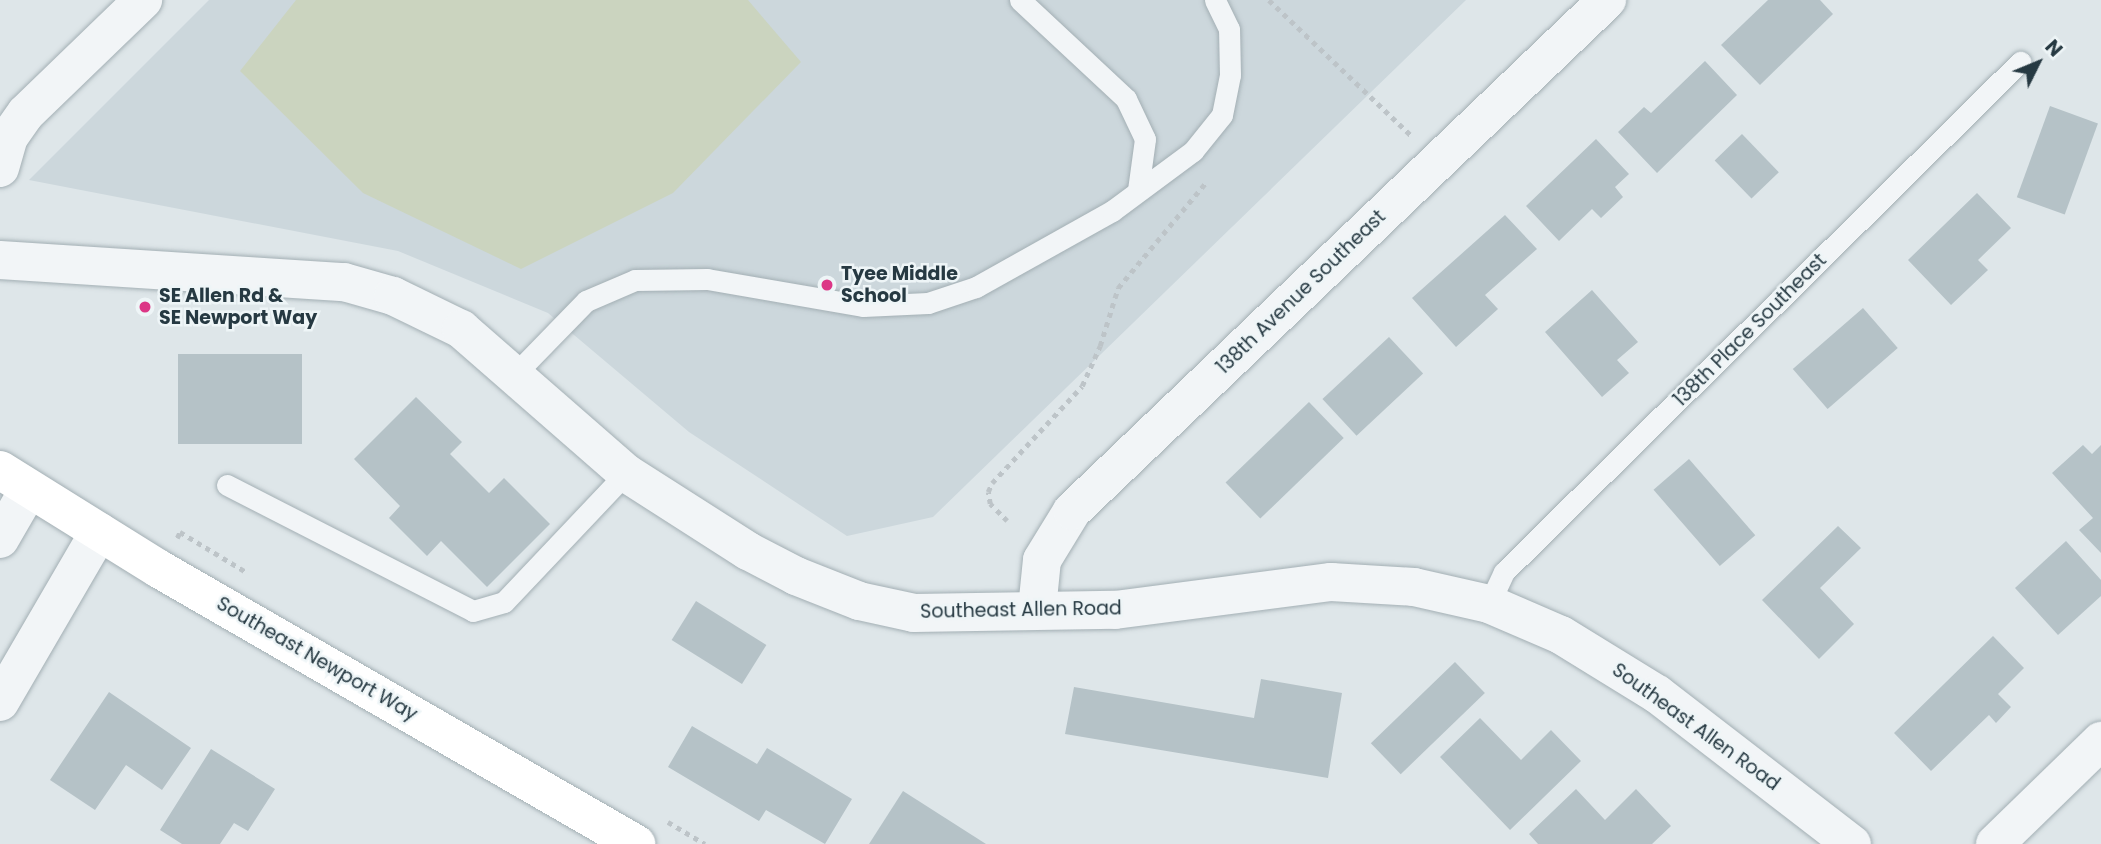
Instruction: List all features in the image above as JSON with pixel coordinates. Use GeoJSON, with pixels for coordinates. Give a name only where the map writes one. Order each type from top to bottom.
{"type":"FeatureCollection","features":[{"type":"Feature","properties":{"kind":"main road","name":"Southeast Newport Way"},"geometry":{"type":"LineString","coordinates":[[15,480],[99,532],[636,844]]}},
{"type":"Feature","properties":{"kind":"street"},"geometry":{"type":"LineString","coordinates":[[0,168],[9,137],[26,113],[143,0]]}},
{"type":"Feature","properties":{"kind":"street","name":"138th Avenue Southeast"},"geometry":{"type":"LineString","coordinates":[[1037,609],[1042,560],[1072,511],[1607,0]]}},
{"type":"Feature","properties":{"kind":"street","name":"Southeast Allen Road"},"geometry":{"type":"LineString","coordinates":[[0,260],[344,282],[429,312],[461,330],[515,374],[626,473],[748,551],[859,601],[914,613],[1037,609],[1115,610],[1331,582],[1414,587],[1489,604],[1561,635],[1657,694],[1852,844]]}},
{"type":"Feature","properties":{"kind":"street"},"geometry":{"type":"LineString","coordinates":[[0,539],[15,480]]}},
{"type":"Feature","properties":{"kind":"street"},"geometry":{"type":"LineString","coordinates":[[0,702],[99,532]]}},
{"type":"Feature","properties":{"kind":"street"},"geometry":{"type":"LineString","coordinates":[[1995,844],[2101,741]]}},
{"type":"Feature","properties":{"kind":"lane"},"geometry":{"type":"LineString","coordinates":[[1020,0],[1126,99],[1146,139],[1138,190]]}},
{"type":"Feature","properties":{"kind":"lane"},"geometry":{"type":"LineString","coordinates":[[515,374],[586,301],[635,280],[707,279],[863,306],[928,303],[976,287],[1112,211],[1193,151],[1222,115],[1230,75],[1229,29],[1215,0]]}},
{"type":"Feature","properties":{"kind":"lane","name":"138th Place Southeast"},"geometry":{"type":"LineString","coordinates":[[1489,604],[1504,572],[2020,62]]}},
{"type":"Feature","properties":{"kind":"lane"},"geometry":{"type":"LineString","coordinates":[[228,485],[473,611],[505,602],[626,473]]}},
{"type":"Feature","properties":{"kind":"path"},"geometry":{"type":"LineString","coordinates":[[1269,0],[1394,118]]}},
{"type":"Feature","properties":{"kind":"path"},"geometry":{"type":"LineString","coordinates":[[1007,521],[990,504],[988,492],[992,483],[1082,386],[1100,346],[1118,288],[1158,234],[1211,176]]}},
{"type":"Feature","properties":{"kind":"path"},"geometry":{"type":"LineString","coordinates":[[178,537],[180,532],[202,545]]}},
{"type":"Feature","properties":{"kind":"shaded area","name":"Tyee Middle School"},"geometry":{"type":"Polygon","coordinates":[[[209,0],[1466,0],[933,517],[847,536],[689,432],[548,313],[398,251],[29,180],[209,0]]]}},
{"type":"Feature","properties":{"kind":"green space"},"geometry":{"type":"Polygon","coordinates":[[[296,0],[748,0],[801,62],[673,193],[521,269],[363,193],[240,71],[296,0]]]}},
{"type":"Feature","properties":{"kind":"building"},"geometry":{"type":"Polygon","coordinates":[[[1768,0],[1820,0],[1833,14],[1760,85],[1721,45],[1768,0]]]}},
{"type":"Feature","properties":{"kind":"building"},"geometry":{"type":"Polygon","coordinates":[[[1705,61],[1737,95],[1657,173],[1618,132],[1644,107],[1651,113],[1705,61]]]}},
{"type":"Feature","properties":{"kind":"building"},"geometry":{"type":"Polygon","coordinates":[[[2050,106],[2098,123],[2065,215],[2017,197],[2050,106]]]}},
{"type":"Feature","properties":{"kind":"building"},"geometry":{"type":"Polygon","coordinates":[[[1742,134],[1779,172],[1751,199],[1715,160],[1742,134]]]}},
{"type":"Feature","properties":{"kind":"building"},"geometry":{"type":"Polygon","coordinates":[[[1596,139],[1629,174],[1615,187],[1623,197],[1601,218],[1592,209],[1559,241],[1526,206],[1596,139]]]}},
{"type":"Feature","properties":{"kind":"building"},"geometry":{"type":"Polygon","coordinates":[[[1977,193],[2011,228],[1978,260],[1988,270],[1951,305],[1908,260],[1977,193]]]}},
{"type":"Feature","properties":{"kind":"building"},"geometry":{"type":"Polygon","coordinates":[[[1505,215],[1537,249],[1485,295],[1498,309],[1456,347],[1412,298],[1505,215]]]}},
{"type":"Feature","properties":{"kind":"building"},"geometry":{"type":"Polygon","coordinates":[[[1592,290],[1638,342],[1617,360],[1629,373],[1602,397],[1545,332],[1592,290]]]}},
{"type":"Feature","properties":{"kind":"building"},"geometry":{"type":"Polygon","coordinates":[[[1863,308],[1898,348],[1828,409],[1793,369],[1863,308]]]}},
{"type":"Feature","properties":{"kind":"building"},"geometry":{"type":"Polygon","coordinates":[[[1389,337],[1423,374],[1357,436],[1322,399],[1389,337]]]}},
{"type":"Feature","properties":{"kind":"building"},"geometry":{"type":"Polygon","coordinates":[[[178,354],[302,354],[302,444],[178,444],[178,354]]]}},
{"type":"Feature","properties":{"kind":"building"},"geometry":{"type":"Polygon","coordinates":[[[416,397],[462,442],[450,454],[489,493],[504,478],[550,524],[487,587],[441,541],[427,556],[389,518],[400,506],[354,459],[416,397]]]}},
{"type":"Feature","properties":{"kind":"building"},"geometry":{"type":"Polygon","coordinates":[[[1309,402],[1344,438],[1260,519],[1226,483],[1309,402]]]}},
{"type":"Feature","properties":{"kind":"building"},"geometry":{"type":"Polygon","coordinates":[[[2083,445],[2092,454],[2101,445],[2101,553],[2079,530],[2093,518],[2052,473],[2083,445]]]}},
{"type":"Feature","properties":{"kind":"building"},"geometry":{"type":"Polygon","coordinates":[[[1689,459],[1755,535],[1720,566],[1654,490],[1689,459]]]}},
{"type":"Feature","properties":{"kind":"building"},"geometry":{"type":"Polygon","coordinates":[[[1838,526],[1861,548],[1820,588],[1854,624],[1819,659],[1762,600],[1838,526]]]}},
{"type":"Feature","properties":{"kind":"building"},"geometry":{"type":"Polygon","coordinates":[[[2066,541],[2101,580],[2101,596],[2058,635],[2015,588],[2066,541]]]}},
{"type":"Feature","properties":{"kind":"building"},"geometry":{"type":"Polygon","coordinates":[[[696,601],[766,645],[742,684],[672,640],[696,601]]]}},
{"type":"Feature","properties":{"kind":"building"},"geometry":{"type":"Polygon","coordinates":[[[1993,636],[2024,668],[1998,694],[2011,707],[1996,723],[1989,715],[1931,771],[1894,733],[1993,636]]]}},
{"type":"Feature","properties":{"kind":"building"},"geometry":{"type":"Polygon","coordinates":[[[1455,662],[1485,693],[1401,774],[1371,743],[1455,662]]]}},
{"type":"Feature","properties":{"kind":"building"},"geometry":{"type":"Polygon","coordinates":[[[1261,679],[1342,693],[1328,778],[1065,734],[1074,687],[1254,718],[1261,679]]]}},
{"type":"Feature","properties":{"kind":"building"},"geometry":{"type":"Polygon","coordinates":[[[109,692],[191,748],[162,790],[126,765],[95,810],[50,780],[109,692]]]}},
{"type":"Feature","properties":{"kind":"building"},"geometry":{"type":"Polygon","coordinates":[[[1480,718],[1521,760],[1551,730],[1581,761],[1510,830],[1440,757],[1480,718]]]}},
{"type":"Feature","properties":{"kind":"building"},"geometry":{"type":"Polygon","coordinates":[[[692,726],[757,764],[767,748],[852,799],[825,844],[766,810],[759,821],[668,767],[692,726]]]}},
{"type":"Feature","properties":{"kind":"building"},"geometry":{"type":"Polygon","coordinates":[[[211,749],[275,789],[248,831],[234,823],[220,844],[182,844],[160,830],[211,749]]]}},
{"type":"Feature","properties":{"kind":"building"},"geometry":{"type":"Polygon","coordinates":[[[1576,789],[1605,820],[1636,789],[1671,826],[1652,844],[1538,844],[1529,834],[1576,789]]]}},
{"type":"Feature","properties":{"kind":"building"},"geometry":{"type":"Polygon","coordinates":[[[903,791],[986,844],[869,844],[903,791]]]}},
{"type":"Feature","properties":{"kind":"place","name":"Tyee Middle School"},"geometry":{"type":"Point","coordinates":[827,285]}},
{"type":"Feature","properties":{"kind":"place","name":"SE Allen Rd & SE Newport Way"},"geometry":{"type":"Point","coordinates":[145,307]}}]}
